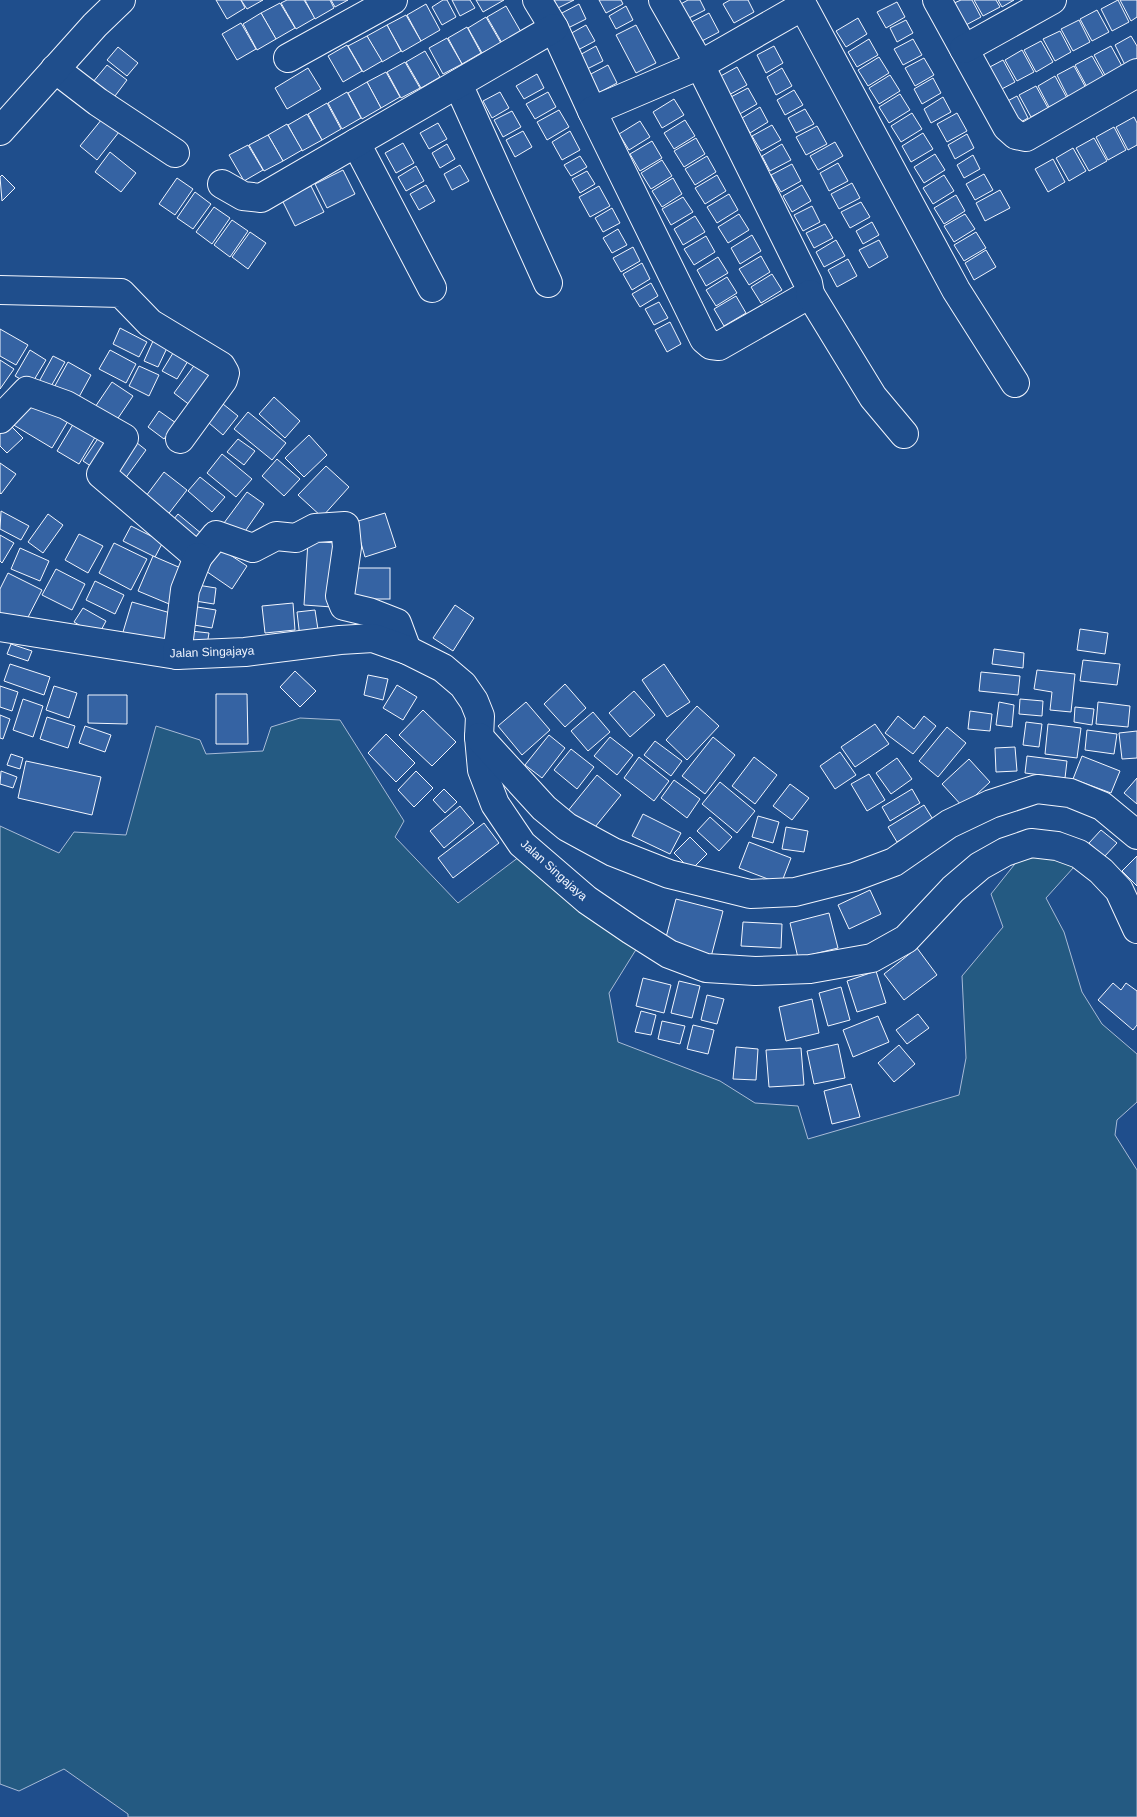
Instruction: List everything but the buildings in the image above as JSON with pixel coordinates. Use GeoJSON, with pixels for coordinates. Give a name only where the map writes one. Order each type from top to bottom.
{"type":"FeatureCollection","features":[{"type":"Feature","properties":{"kind":"street"},"geometry":{"type":"LineString","coordinates":[[0,131],[94,25],[121,0]]}},
{"type":"Feature","properties":{"kind":"street"},"geometry":{"type":"LineString","coordinates":[[288,58],[393,0]]}},
{"type":"Feature","properties":{"kind":"street"},"geometry":{"type":"LineString","coordinates":[[536,0],[554,28],[592,111],[704,339],[710,345],[719,346],[810,294]]}},
{"type":"Feature","properties":{"kind":"street"},"geometry":{"type":"LineString","coordinates":[[663,0],[700,65],[808,283],[810,294],[873,397],[904,434]]}},
{"type":"Feature","properties":{"kind":"street"},"geometry":{"type":"LineString","coordinates":[[937,0],[1007,127],[1020,138],[1026,137],[1137,73]]}},
{"type":"Feature","properties":{"kind":"street"},"geometry":{"type":"LineString","coordinates":[[964,49],[1052,0]]}},
{"type":"Feature","properties":{"kind":"street"},"geometry":{"type":"LineString","coordinates":[[592,111],[700,65],[806,2],[956,290],[1015,383]]}},
{"type":"Feature","properties":{"kind":"street"},"geometry":{"type":"LineString","coordinates":[[222,184],[243,196],[261,198],[554,28]]}},
{"type":"Feature","properties":{"kind":"street"},"geometry":{"type":"LineString","coordinates":[[55,69],[98,102],[175,153]]}},
{"type":"Feature","properties":{"kind":"street"},"geometry":{"type":"LineString","coordinates":[[458,84],[548,284]]}},
{"type":"Feature","properties":{"kind":"street"},"geometry":{"type":"LineString","coordinates":[[356,143],[432,288]]}},
{"type":"Feature","properties":{"kind":"street"},"geometry":{"type":"LineString","coordinates":[[0,290],[122,293],[150,323],[221,366],[225,373],[223,380],[180,439]]}},
{"type":"Feature","properties":{"kind":"street"},"geometry":{"type":"LineString","coordinates":[[0,418],[27,391],[66,405],[124,438],[102,474],[198,557]]}},
{"type":"Feature","properties":{"kind":"street"},"geometry":{"type":"LineString","coordinates":[[177,655],[186,590],[198,557],[216,535],[253,548],[276,536],[296,538],[315,528],[345,526],[347,547],[340,596],[344,606],[369,612],[397,623],[407,650]]}},
{"type":"Feature","properties":{"kind":"street","name":"Jalan Singajaya"},"geometry":{"type":"LineString","coordinates":[[0,627],[177,655],[245,652],[340,640],[373,638],[407,650],[443,668],[463,685],[480,716],[479,737],[482,770],[495,804],[522,844],[587,900],[631,930],[669,954],[706,968],[755,971],[810,969],[872,958],[906,939],[953,889],[980,866],[1005,852],[1031,843],[1057,846],[1079,854],[1101,871],[1119,890],[1137,929]]}},
{"type":"Feature","properties":{"kind":"street"},"geometry":{"type":"LineString","coordinates":[[479,737],[544,808],[567,827],[613,852],[669,874],[750,894],[794,892],[854,877],[894,862],[950,824],[992,804],[1037,790],[1070,793],[1102,806],[1137,835]]}},
{"type":"Feature","properties":{"kind":"shaded area"},"geometry":{"type":"Polygon","coordinates":[[[300,718],[340,720],[404,821],[395,837],[458,903],[519,857],[637,948],[609,993],[618,1042],[720,1081],[755,1103],[798,1106],[808,1139],[959,1095],[966,1058],[962,976],[1003,927],[991,894],[1018,860],[1052,855],[1074,867],[1046,898],[1064,932],[1082,992],[1102,1024],[1137,1054],[1137,1102],[1117,1120],[1115,1135],[1137,1170],[1137,1817],[128,1817],[128,1814],[64,1769],[19,1791],[0,1784],[0,826],[59,853],[74,832],[126,835],[156,726],[200,740],[206,754],[263,751],[271,727],[300,718]]]}}]}
